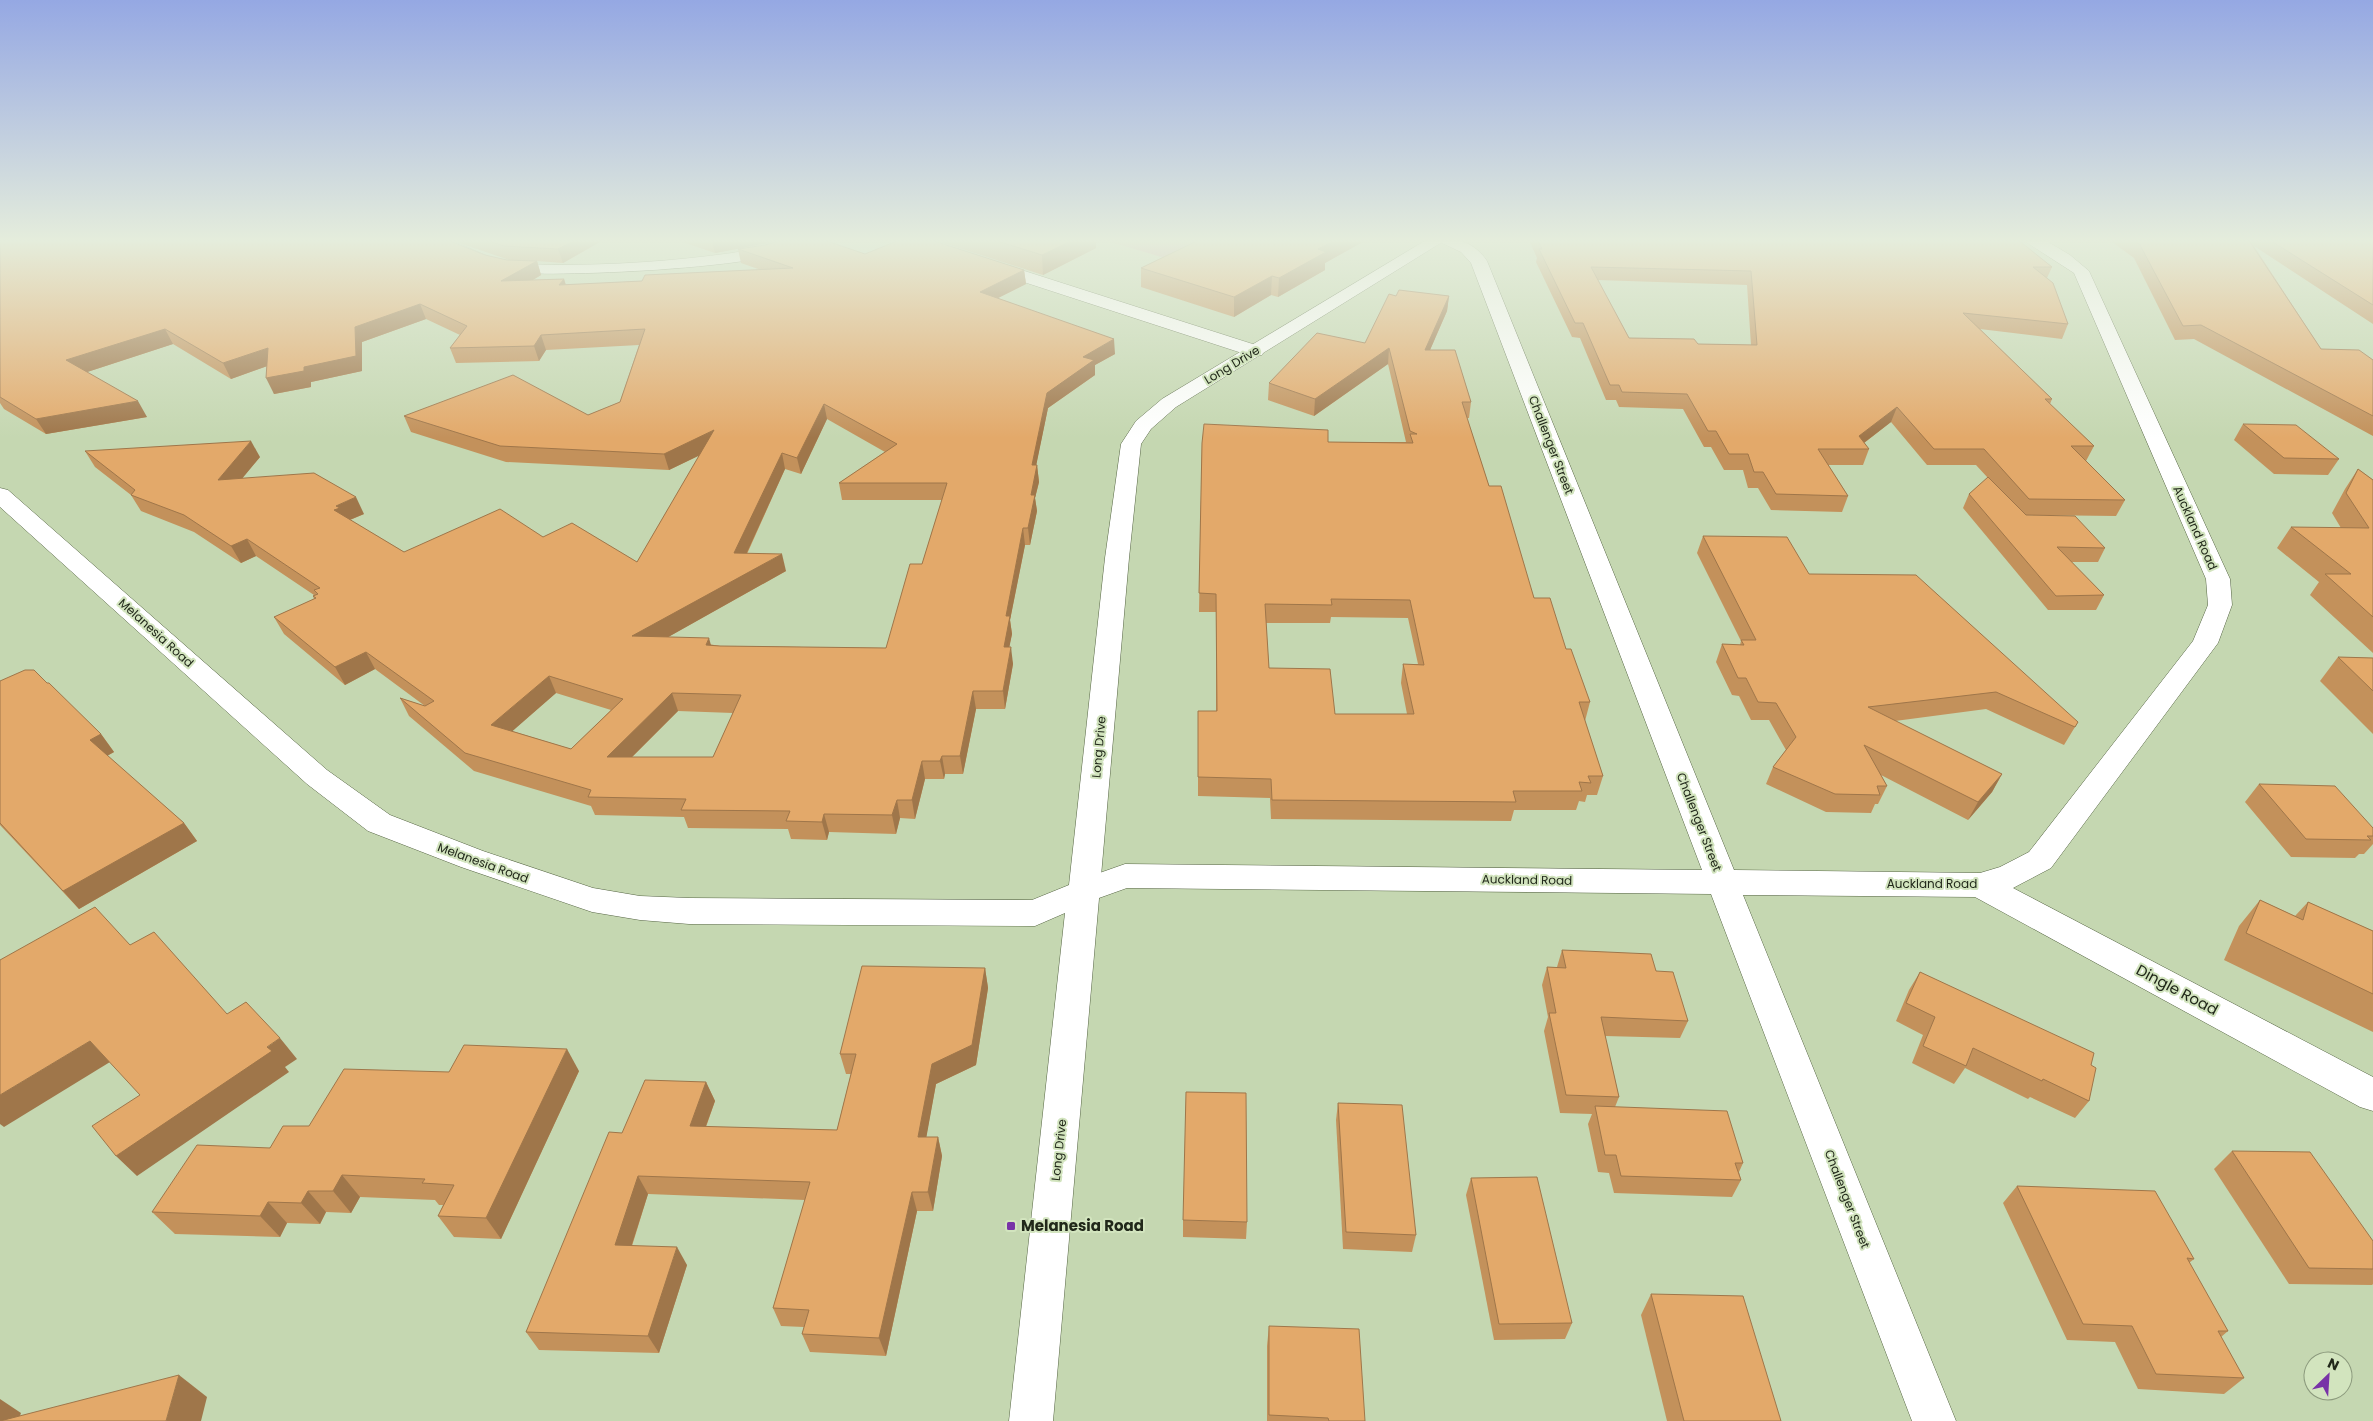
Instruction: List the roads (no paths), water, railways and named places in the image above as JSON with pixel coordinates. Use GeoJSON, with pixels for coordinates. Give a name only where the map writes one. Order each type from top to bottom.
{"type":"FeatureCollection","features":[{"type":"Feature","properties":{"kind":"street"},"geometry":{"type":"LineString","coordinates":[[1115,305],[1255,351]]}},
{"type":"Feature","properties":{"kind":"street","name":"Long Drive"},"geometry":{"type":"LineString","coordinates":[[1031,1421],[1085,891],[1116,558],[1131,444],[1143,425],[1158,411],[1330,305]]}},
{"type":"Feature","properties":{"kind":"street","name":"Challenger Street"},"geometry":{"type":"LineString","coordinates":[[1496,305],[1934,1421]]}},
{"type":"Feature","properties":{"kind":"street","name":"Auckland Road"},"geometry":{"type":"LineString","coordinates":[[1085,891],[1125,876],[1980,885],[2011,876],[2040,860],[2205,643],[2220,605],[2218,579],[2096,305]]}},
{"type":"Feature","properties":{"kind":"street","name":"Melanesia Road"},"geometry":{"type":"LineString","coordinates":[[0,495],[317,777],[379,824],[425,842],[538,883],[592,900],[640,908],[1035,913],[1085,891]]}},
{"type":"Feature","properties":{"kind":"street","name":"Dingle Road"},"geometry":{"type":"LineString","coordinates":[[1980,885],[2373,1095]]}},
{"type":"Feature","properties":{"kind":"place","name":"Melanesia Road"},"geometry":{"type":"Point","coordinates":[1011,1226]}}]}
